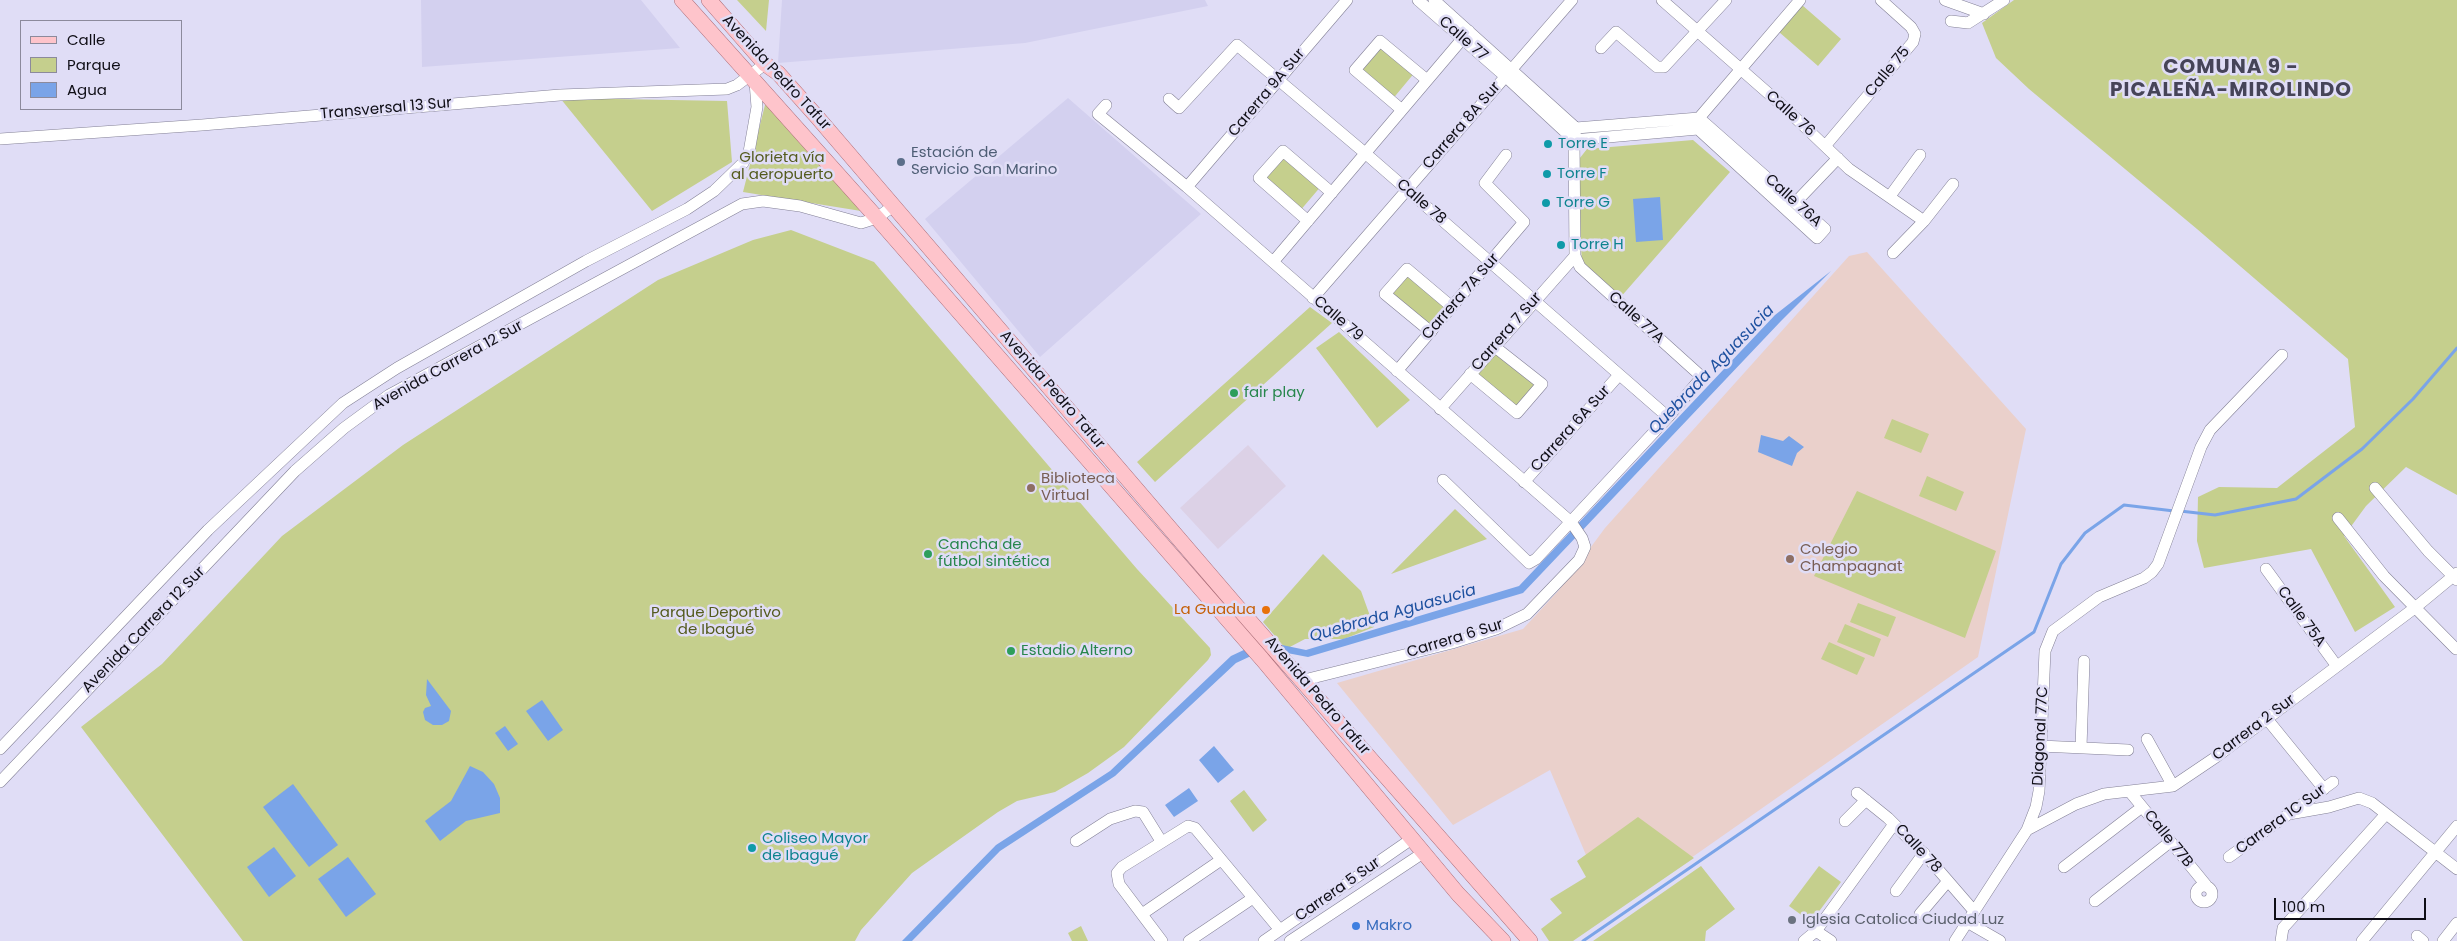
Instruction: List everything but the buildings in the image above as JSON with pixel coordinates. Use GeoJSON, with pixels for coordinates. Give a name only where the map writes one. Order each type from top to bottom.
{"type":"FeatureCollection","features":[{"type":"Feature","properties":{"kind":"main road","name":"Avenida Pedro Tafur"},"geometry":{"type":"LineString","coordinates":[[682,0],[877,218],[1262,659],[1423,853],[1502,941]]}},
{"type":"Feature","properties":{"kind":"main road","name":"Avenida Pedro Tafur"},"geometry":{"type":"LineString","coordinates":[[709,0],[764,64],[784,81],[1265,638],[1304,680],[1530,941]]}},
{"type":"Feature","properties":{"kind":"street","name":"Carerra 9A Sur"},"geometry":{"type":"LineString","coordinates":[[1187,187],[1347,0]]}},
{"type":"Feature","properties":{"kind":"street","name":"Calle 77"},"geometry":{"type":"LineString","coordinates":[[1418,0],[1466,35],[1576,128]]}},
{"type":"Feature","properties":{"kind":"street","name":"Calle 77"},"geometry":{"type":"LineString","coordinates":[[1434,0],[1466,35]]}},
{"type":"Feature","properties":{"kind":"street","name":"Carrera 8A Sur"},"geometry":{"type":"LineString","coordinates":[[1313,298],[1572,0]]}},
{"type":"Feature","properties":{"kind":"street","name":"Calle 76"},"geometry":{"type":"LineString","coordinates":[[1662,0],[1826,145],[1849,169],[1924,221]]}},
{"type":"Feature","properties":{"kind":"street"},"geometry":{"type":"LineString","coordinates":[[1601,48],[1616,32],[1657,67],[1664,67],[1726,0]]}},
{"type":"Feature","properties":{"kind":"street"},"geometry":{"type":"LineString","coordinates":[[1574,140],[1699,123],[1740,70],[1800,0]]}},
{"type":"Feature","properties":{"kind":"street","name":"Calle 75"},"geometry":{"type":"LineString","coordinates":[[1826,145],[1913,42],[1915,34],[1911,27],[1880,0]]}},
{"type":"Feature","properties":{"kind":"street"},"geometry":{"type":"LineString","coordinates":[[1945,0],[1984,14]]}},
{"type":"Feature","properties":{"kind":"street"},"geometry":{"type":"LineString","coordinates":[[1951,21],[1968,23],[2004,0]]}},
{"type":"Feature","properties":{"kind":"street"},"geometry":{"type":"LineString","coordinates":[[1273,262],[1466,35]]}},
{"type":"Feature","properties":{"kind":"street"},"geometry":{"type":"LineString","coordinates":[[1402,110],[1355,70],[1380,41],[1427,80]]}},
{"type":"Feature","properties":{"kind":"street","name":"Calle 78"},"geometry":{"type":"LineString","coordinates":[[1169,99],[1179,108],[1237,45],[1365,153],[1668,418]]}},
{"type":"Feature","properties":{"kind":"street","name":"Transversal 13 Sur"},"geometry":{"type":"LineString","coordinates":[[0,139],[202,125],[560,95],[727,89],[753,79],[764,64]]}},
{"type":"Feature","properties":{"kind":"street","name":"Calle 77"},"geometry":{"type":"LineString","coordinates":[[1509,73],[1574,140]]}},
{"type":"Feature","properties":{"kind":"street","name":"Avenida Carrera 12 Sur"},"geometry":{"type":"LineString","coordinates":[[0,749],[208,530],[342,403],[397,368],[586,261],[687,209],[714,191],[743,163],[749,152],[757,107],[753,79]]}},
{"type":"Feature","properties":{"kind":"street","name":"Calle 79"},"geometry":{"type":"LineString","coordinates":[[1106,105],[1098,114],[1187,187],[1573,525]]}},
{"type":"Feature","properties":{"kind":"street"},"geometry":{"type":"LineString","coordinates":[[1575,256],[1574,140],[1576,128],[1699,123]]}},
{"type":"Feature","properties":{"kind":"street","name":"Calle 76A"},"geometry":{"type":"LineString","coordinates":[[1699,123],[1776,192],[1818,238],[1825,229],[1796,202],[1776,192]]}},
{"type":"Feature","properties":{"kind":"street"},"geometry":{"type":"LineString","coordinates":[[1308,220],[1259,178],[1283,151],[1332,192]]}},
{"type":"Feature","properties":{"kind":"street","name":"Carrera 7A Sur"},"geometry":{"type":"LineString","coordinates":[[1397,371],[1524,222],[1485,183],[1506,155]]}},
{"type":"Feature","properties":{"kind":"street"},"geometry":{"type":"LineString","coordinates":[[1890,196],[1920,155]]}},
{"type":"Feature","properties":{"kind":"street"},"geometry":{"type":"LineString","coordinates":[[1796,202],[1838,158]]}},
{"type":"Feature","properties":{"kind":"street"},"geometry":{"type":"LineString","coordinates":[[1894,253],[1924,221],[1953,184]]}},
{"type":"Feature","properties":{"kind":"street","name":"Avenida Carrera 12 Sur"},"geometry":{"type":"LineString","coordinates":[[0,782],[296,471],[344,428],[389,396],[742,204],[763,200],[800,206],[860,223],[877,218],[893,206]]}},
{"type":"Feature","properties":{"kind":"street","name":"Carrera 7 Sur"},"geometry":{"type":"LineString","coordinates":[[1440,409],[1575,256]]}},
{"type":"Feature","properties":{"kind":"street","name":"Calle 77A"},"geometry":{"type":"LineString","coordinates":[[1575,256],[1580,267],[1702,377],[1668,418]]}},
{"type":"Feature","properties":{"kind":"street"},"geometry":{"type":"LineString","coordinates":[[1430,332],[1385,294],[1407,269],[1452,307]]}},
{"type":"Feature","properties":{"kind":"street"},"geometry":{"type":"LineString","coordinates":[[1470,374],[1517,413],[1542,384],[1495,346]]}},
{"type":"Feature","properties":{"kind":"street","name":"Diagonal 77C"},"geometry":{"type":"LineString","coordinates":[[1955,941],[2027,830],[2036,807],[2039,790],[2045,651],[2053,631],[2099,597],[2144,578],[2152,572],[2158,564],[2201,447],[2210,430],[2282,354]]}},
{"type":"Feature","properties":{"kind":"street","name":"Carrera 6A Sur"},"geometry":{"type":"LineString","coordinates":[[1524,482],[1619,375]]}},
{"type":"Feature","properties":{"kind":"street"},"geometry":{"type":"LineString","coordinates":[[1442,480],[1529,563],[1536,560],[1573,525],[1668,418]]}},
{"type":"Feature","properties":{"kind":"street"},"geometry":{"type":"LineString","coordinates":[[2375,488],[2428,551],[2456,576]]}},
{"type":"Feature","properties":{"kind":"street"},"geometry":{"type":"LineString","coordinates":[[2338,518],[2384,576],[2456,649]]}},
{"type":"Feature","properties":{"kind":"street","name":"Carrera 6 Sur"},"geometry":{"type":"LineString","coordinates":[[1304,680],[1452,643],[1496,629],[1528,614],[1579,560],[1585,546],[1573,525]]}},
{"type":"Feature","properties":{"kind":"street","name":"Calle 75A"},"geometry":{"type":"LineString","coordinates":[[2266,569],[2336,665]]}},
{"type":"Feature","properties":{"kind":"street","name":"Carrera 2 Sur"},"geometry":{"type":"LineString","coordinates":[[2027,830],[2076,804],[2104,794],[2173,786],[2267,719],[2456,576]]}},
{"type":"Feature","properties":{"kind":"street"},"geometry":{"type":"LineString","coordinates":[[2082,747],[2084,661]]}},
{"type":"Feature","properties":{"kind":"street","name":"Carrera 1C Sur"},"geometry":{"type":"LineString","coordinates":[[2229,857],[2328,786],[2267,719]]}},
{"type":"Feature","properties":{"kind":"street"},"geometry":{"type":"LineString","coordinates":[[2147,739],[2173,786]]}},
{"type":"Feature","properties":{"kind":"street"},"geometry":{"type":"LineString","coordinates":[[2040,746],[2128,750]]}},
{"type":"Feature","properties":{"kind":"street","name":"Calle 77B"},"geometry":{"type":"LineString","coordinates":[[2130,792],[2213,893],[2209,906]]}},
{"type":"Feature","properties":{"kind":"street","name":"Calle 78"},"geometry":{"type":"LineString","coordinates":[[1846,821],[1862,796],[1924,854],[1974,911]]}},
{"type":"Feature","properties":{"kind":"street"},"geometry":{"type":"LineString","coordinates":[[2290,814],[2330,807],[2359,798],[2372,803],[2457,869]]}},
{"type":"Feature","properties":{"kind":"street"},"geometry":{"type":"LineString","coordinates":[[2064,867],[2142,807]]}},
{"type":"Feature","properties":{"kind":"street"},"geometry":{"type":"LineString","coordinates":[[1076,842],[1110,819],[1135,811],[1143,812],[1161,841]]}},
{"type":"Feature","properties":{"kind":"street"},"geometry":{"type":"LineString","coordinates":[[2280,939],[2283,928],[2386,814]]}},
{"type":"Feature","properties":{"kind":"street"},"geometry":{"type":"LineString","coordinates":[[1804,941],[1816,931],[1894,824]]}},
{"type":"Feature","properties":{"kind":"street"},"geometry":{"type":"LineString","coordinates":[[1162,941],[1119,884],[1117,873],[1161,841],[1188,826],[1195,828],[1280,930]]}},
{"type":"Feature","properties":{"kind":"street"},"geometry":{"type":"LineString","coordinates":[[2364,940],[2457,826]]}},
{"type":"Feature","properties":{"kind":"street","name":"Carrera 5 Sur"},"geometry":{"type":"LineString","coordinates":[[1264,941],[1412,838]]}},
{"type":"Feature","properties":{"kind":"street"},"geometry":{"type":"LineString","coordinates":[[2095,901],[2170,842]]}},
{"type":"Feature","properties":{"kind":"street","name":"Carrera 5 Sur"},"geometry":{"type":"LineString","coordinates":[[1290,941],[1423,853]]}},
{"type":"Feature","properties":{"kind":"street"},"geometry":{"type":"LineString","coordinates":[[1896,891],[1924,854]]}},
{"type":"Feature","properties":{"kind":"street"},"geometry":{"type":"LineString","coordinates":[[1142,914],[1221,860]]}},
{"type":"Feature","properties":{"kind":"street"},"geometry":{"type":"LineString","coordinates":[[1920,914],[1948,881]]}},
{"type":"Feature","properties":{"kind":"street"},"geometry":{"type":"LineString","coordinates":[[1189,941],[1253,898]]}},
{"type":"Feature","properties":{"kind":"street"},"geometry":{"type":"LineString","coordinates":[[1968,922],[2000,941]]}},
{"type":"Feature","properties":{"kind":"street"},"geometry":{"type":"LineString","coordinates":[[2443,941],[2457,923]]}},
{"type":"Feature","properties":{"kind":"street"},"geometry":{"type":"LineString","coordinates":[[1816,931],[1831,941]]}},
{"type":"Feature","properties":{"kind":"shaded area"},"geometry":{"type":"Polygon","coordinates":[[[421,0],[641,0],[680,48],[422,67],[421,0]]]}},
{"type":"Feature","properties":{"kind":"shaded area"},"geometry":{"type":"Polygon","coordinates":[[[782,0],[1205,0],[1208,6],[1025,43],[778,63],[782,0]]]}},
{"type":"Feature","properties":{"kind":"shaded area"},"geometry":{"type":"Polygon","coordinates":[[[1068,98],[1201,214],[1040,357],[925,219],[1068,98]]]}},
{"type":"Feature","properties":{"kind":"shaded area","name":"Colegio Champagnat"},"geometry":{"type":"Polygon","coordinates":[[[1867,252],[2026,429],[1978,657],[1611,914],[1550,770],[1453,825],[1337,683],[1523,629],[1559,590],[1605,528],[1849,256],[1867,252]]]}},
{"type":"Feature","properties":{"kind":"shaded area"},"geometry":{"type":"Polygon","coordinates":[[[1248,445],[1286,486],[1218,549],[1180,508],[1248,445]]]}},
{"type":"Feature","properties":{"kind":"green space"},"geometry":{"type":"Polygon","coordinates":[[[737,0],[769,0],[766,31],[737,0]]]}},
{"type":"Feature","properties":{"kind":"green space"},"geometry":{"type":"Polygon","coordinates":[[[2014,0],[2457,0],[2457,495],[2406,467],[2366,506],[2344,536],[2395,607],[2355,632],[2311,549],[2204,568],[2197,541],[2198,497],[2219,487],[2277,488],[2355,427],[2348,359],[2197,229],[2029,89],[1996,58],[1982,23],[2014,0]]]}},
{"type":"Feature","properties":{"kind":"green space"},"geometry":{"type":"Polygon","coordinates":[[[1802,5],[1841,39],[1818,66],[1779,32],[1802,5]]]}},
{"type":"Feature","properties":{"kind":"green space"},"geometry":{"type":"Polygon","coordinates":[[[1380,41],[1416,71],[1391,101],[1355,70],[1380,41]]]}},
{"type":"Feature","properties":{"kind":"green space"},"geometry":{"type":"Polygon","coordinates":[[[560,98],[727,101],[732,162],[652,211],[560,98]]]}},
{"type":"Feature","properties":{"kind":"green space","name":"Glorieta vía al aeropuerto"},"geometry":{"type":"Polygon","coordinates":[[[766,101],[861,211],[743,192],[766,101]]]}},
{"type":"Feature","properties":{"kind":"green space"},"geometry":{"type":"Polygon","coordinates":[[[1693,140],[1730,172],[1619,299],[1582,263],[1576,163],[1587,149],[1693,140]]]}},
{"type":"Feature","properties":{"kind":"green space"},"geometry":{"type":"Polygon","coordinates":[[[1283,151],[1322,185],[1299,212],[1259,178],[1283,151]]]}},
{"type":"Feature","properties":{"kind":"green space","name":"Parque Deportivo de Ibagué"},"geometry":{"type":"Polygon","coordinates":[[[791,230],[874,262],[1137,569],[1210,648],[1211,655],[1208,660],[1124,747],[1088,773],[1055,792],[1017,801],[998,812],[912,873],[861,930],[855,941],[243,941],[81,727],[162,664],[282,536],[403,445],[658,280],[753,240],[791,230]]]}},
{"type":"Feature","properties":{"kind":"green space"},"geometry":{"type":"Polygon","coordinates":[[[1408,272],[1446,304],[1426,327],[1388,295],[1408,272]]]}},
{"type":"Feature","properties":{"kind":"green space","name":"fair play"},"geometry":{"type":"Polygon","coordinates":[[[1310,307],[1332,323],[1155,482],[1137,462],[1310,307]]]}},
{"type":"Feature","properties":{"kind":"green space"},"geometry":{"type":"Polygon","coordinates":[[[1339,332],[1410,400],[1377,428],[1316,348],[1339,332]]]}},
{"type":"Feature","properties":{"kind":"green space"},"geometry":{"type":"Polygon","coordinates":[[[1494,352],[1540,385],[1517,411],[1475,376],[1494,352]]]}},
{"type":"Feature","properties":{"kind":"green space"},"geometry":{"type":"Polygon","coordinates":[[[1892,419],[1929,434],[1921,453],[1884,438],[1892,419]]]}},
{"type":"Feature","properties":{"kind":"green space"},"geometry":{"type":"Polygon","coordinates":[[[1927,476],[1964,492],[1956,511],[1919,496],[1927,476]]]}},
{"type":"Feature","properties":{"kind":"green space"},"geometry":{"type":"Polygon","coordinates":[[[1857,491],[1996,551],[1965,638],[1814,576],[1857,491]]]}},
{"type":"Feature","properties":{"kind":"green space"},"geometry":{"type":"Polygon","coordinates":[[[1455,509],[1487,539],[1391,574],[1455,509]]]}},
{"type":"Feature","properties":{"kind":"green space"},"geometry":{"type":"Polygon","coordinates":[[[1323,554],[1361,591],[1374,627],[1344,639],[1305,639],[1286,649],[1263,622],[1323,554]]]}},
{"type":"Feature","properties":{"kind":"green space"},"geometry":{"type":"Polygon","coordinates":[[[1858,603],[1896,617],[1888,637],[1850,622],[1858,603]]]}},
{"type":"Feature","properties":{"kind":"green space"},"geometry":{"type":"Polygon","coordinates":[[[1845,624],[1881,639],[1874,657],[1837,642],[1845,624]]]}},
{"type":"Feature","properties":{"kind":"green space"},"geometry":{"type":"Polygon","coordinates":[[[1829,642],[1865,658],[1857,675],[1821,659],[1829,642]]]}},
{"type":"Feature","properties":{"kind":"green space"},"geometry":{"type":"Polygon","coordinates":[[[1244,790],[1267,820],[1253,832],[1230,801],[1244,790]]]}},
{"type":"Feature","properties":{"kind":"green space"},"geometry":{"type":"Polygon","coordinates":[[[1638,817],[1694,858],[1573,941],[1549,941],[1541,929],[1562,913],[1550,899],[1586,877],[1577,861],[1638,817]]]}},
{"type":"Feature","properties":{"kind":"green space"},"geometry":{"type":"Polygon","coordinates":[[[1701,866],[1735,909],[1706,931],[1705,941],[1593,941],[1701,866]]]}},
{"type":"Feature","properties":{"kind":"green space"},"geometry":{"type":"Polygon","coordinates":[[[1819,866],[1841,882],[1811,922],[1789,906],[1819,866]]]}},
{"type":"Feature","properties":{"kind":"green space"},"geometry":{"type":"Polygon","coordinates":[[[1081,926],[1088,941],[1072,941],[1068,933],[1081,926]]]}},
{"type":"Feature","properties":{"kind":"water"},"geometry":{"type":"Polygon","coordinates":[[[1660,197],[1663,240],[1636,242],[1633,199],[1660,197]]]}},
{"type":"Feature","properties":{"kind":"water","name":"Quebrada Aguasucia"},"geometry":{"type":"Polygon","coordinates":[[[1831,271],[1781,321],[1523,593],[1308,657],[1266,649],[1236,663],[1115,776],[1000,851],[912,941],[902,941],[996,845],[1110,771],[1231,656],[1263,641],[1306,650],[1519,586],[1775,315],[1831,271]]]}},
{"type":"Feature","properties":{"kind":"water"},"geometry":{"type":"Polygon","coordinates":[[[1761,435],[1783,441],[1789,436],[1804,447],[1797,453],[1792,466],[1758,452],[1761,435]]]}},
{"type":"Feature","properties":{"kind":"water"},"geometry":{"type":"Polygon","coordinates":[[[427,679],[451,711],[449,721],[442,725],[433,725],[425,720],[423,712],[425,708],[431,706],[426,695],[427,679]]]}},
{"type":"Feature","properties":{"kind":"water"},"geometry":{"type":"Polygon","coordinates":[[[542,700],[563,730],[548,741],[526,711],[542,700]]]}},
{"type":"Feature","properties":{"kind":"water"},"geometry":{"type":"Polygon","coordinates":[[[505,726],[518,744],[508,751],[495,733],[505,726]]]}},
{"type":"Feature","properties":{"kind":"water"},"geometry":{"type":"Polygon","coordinates":[[[1214,746],[1234,770],[1218,783],[1199,760],[1214,746]]]}},
{"type":"Feature","properties":{"kind":"water"},"geometry":{"type":"Polygon","coordinates":[[[470,766],[483,772],[494,784],[500,798],[500,813],[466,821],[440,841],[425,821],[451,801],[470,766]]]}},
{"type":"Feature","properties":{"kind":"water"},"geometry":{"type":"Polygon","coordinates":[[[293,784],[338,845],[309,867],[263,807],[293,784]]]}},
{"type":"Feature","properties":{"kind":"water"},"geometry":{"type":"Polygon","coordinates":[[[1189,788],[1198,801],[1174,817],[1165,805],[1189,788]]]}},
{"type":"Feature","properties":{"kind":"water"},"geometry":{"type":"Polygon","coordinates":[[[274,847],[296,876],[269,897],[247,867],[274,847]]]}},
{"type":"Feature","properties":{"kind":"water"},"geometry":{"type":"Polygon","coordinates":[[[348,857],[376,894],[346,917],[318,879],[348,857]]]}},
{"type":"Feature","properties":{"kind":"waterway"},"geometry":{"type":"LineString","coordinates":[[2180,511],[2215,515],[2296,499],[2362,449],[2413,399],[2457,348]]}},
{"type":"Feature","properties":{"kind":"waterway"},"geometry":{"type":"LineString","coordinates":[[1583,941],[2034,632],[2061,564],[2085,533],[2124,505],[2174,511]]}},
{"type":"Feature","properties":{"kind":"place","name":"Torre E"},"geometry":{"type":"Point","coordinates":[1548,144]}},
{"type":"Feature","properties":{"kind":"place","name":"Estación de Servicio San Marino"},"geometry":{"type":"Point","coordinates":[901,162]}},
{"type":"Feature","properties":{"kind":"place","name":"Torre F"},"geometry":{"type":"Point","coordinates":[1547,174]}},
{"type":"Feature","properties":{"kind":"place","name":"Torre G"},"geometry":{"type":"Point","coordinates":[1546,203]}},
{"type":"Feature","properties":{"kind":"place","name":"Torre H"},"geometry":{"type":"Point","coordinates":[1561,245]}},
{"type":"Feature","properties":{"kind":"place","name":"fair play"},"geometry":{"type":"Point","coordinates":[1234,393]}},
{"type":"Feature","properties":{"kind":"place","name":"Biblioteca Virtual"},"geometry":{"type":"Point","coordinates":[1031,488]}},
{"type":"Feature","properties":{"kind":"place","name":"Cancha de fútbol sintética"},"geometry":{"type":"Point","coordinates":[928,554]}},
{"type":"Feature","properties":{"kind":"place","name":"Colegio Champagnat"},"geometry":{"type":"Point","coordinates":[1790,559]}},
{"type":"Feature","properties":{"kind":"place","name":"La Guadua"},"geometry":{"type":"Point","coordinates":[1266,610]}},
{"type":"Feature","properties":{"kind":"place","name":"Estadio Alterno"},"geometry":{"type":"Point","coordinates":[1011,651]}},
{"type":"Feature","properties":{"kind":"place","name":"Coliseo Mayor de Ibagué"},"geometry":{"type":"Point","coordinates":[752,848]}},
{"type":"Feature","properties":{"kind":"place","name":"Iglesia Catolica Ciudad Luz"},"geometry":{"type":"Point","coordinates":[1792,920]}},
{"type":"Feature","properties":{"kind":"place","name":"Makro"},"geometry":{"type":"Point","coordinates":[1356,926]}},
{"type":"Feature","properties":{"kind":"district","name":"COMUNA 9 - PICALEÑA-MIROLINDO"},"geometry":{"type":"Point","coordinates":[2231,80]}}]}
